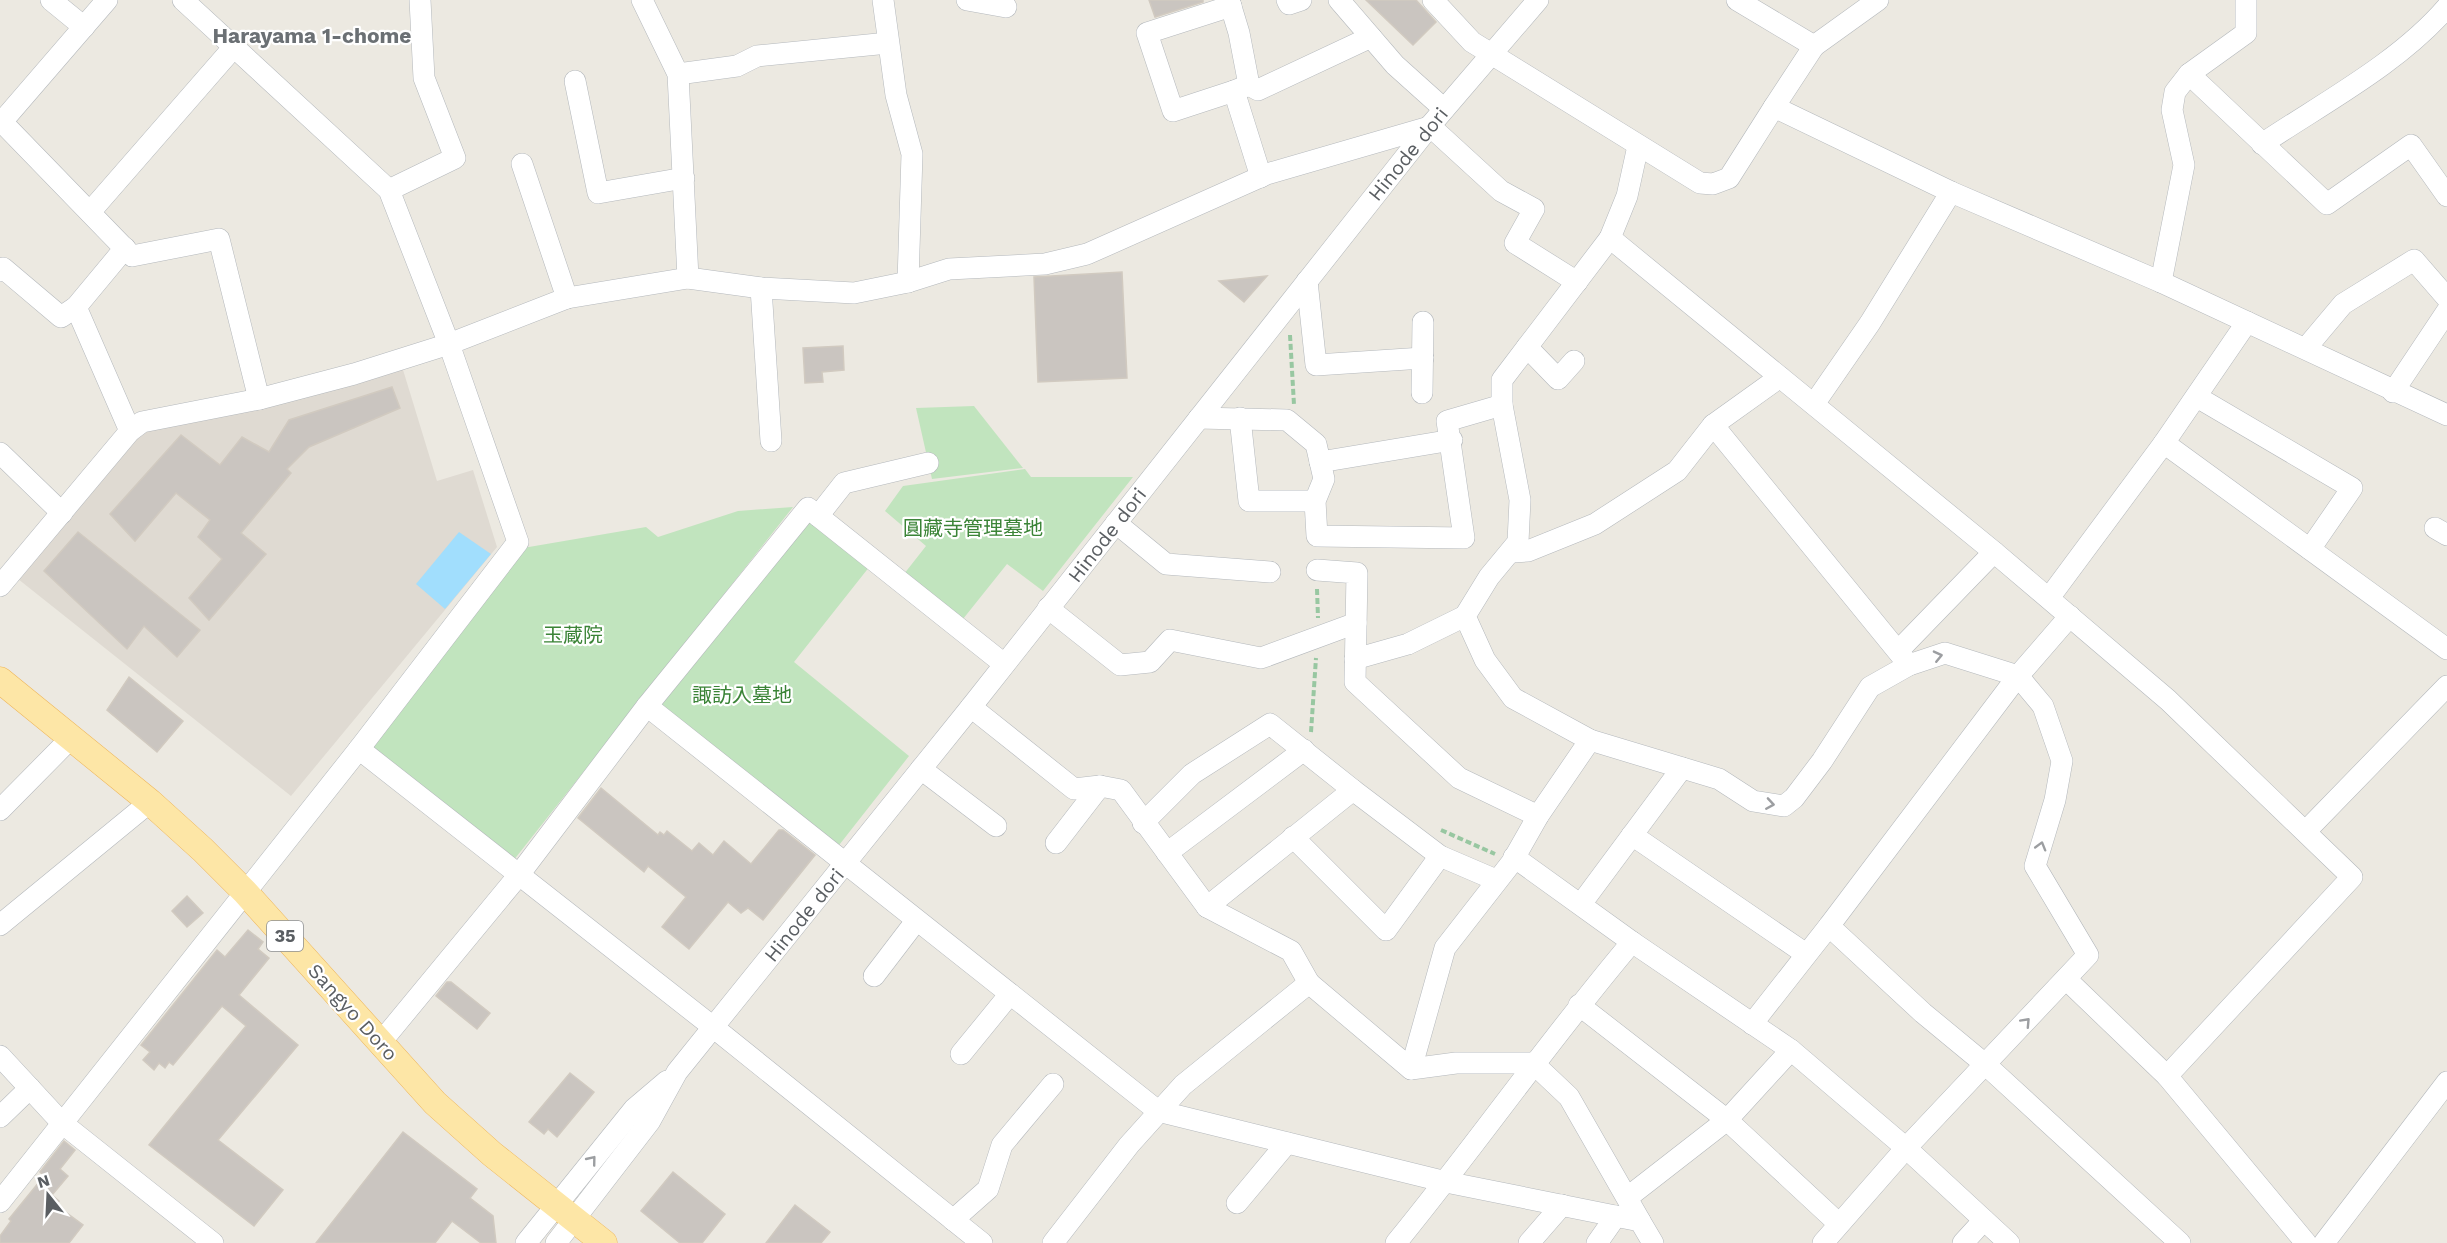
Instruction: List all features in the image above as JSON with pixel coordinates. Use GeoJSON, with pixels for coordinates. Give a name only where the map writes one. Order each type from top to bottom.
{"type":"FeatureCollection","features":[{"type":"Feature","properties":{"kind":"main road","name":"Sangyo Doro"},"geometry":{"type":"LineString","coordinates":[[0,681],[150,802],[245,891],[435,1103],[604,1243]]}},
{"type":"Feature","properties":{"kind":"street"},"geometry":{"type":"LineString","coordinates":[[51,0],[84,27]]}},
{"type":"Feature","properties":{"kind":"street"},"geometry":{"type":"LineString","coordinates":[[107,0],[1,122],[132,256],[219,239],[259,399]]}},
{"type":"Feature","properties":{"kind":"street"},"geometry":{"type":"LineString","coordinates":[[0,1202],[359,749],[518,542],[449,344],[388,190],[183,0]]}},
{"type":"Feature","properties":{"kind":"street"},"geometry":{"type":"LineString","coordinates":[[388,190],[455,158],[424,78],[420,0]]}},
{"type":"Feature","properties":{"kind":"street"},"geometry":{"type":"LineString","coordinates":[[642,0],[678,75],[688,278]]}},
{"type":"Feature","properties":{"kind":"street"},"geometry":{"type":"LineString","coordinates":[[883,0],[896,95],[912,154],[908,282]]}},
{"type":"Feature","properties":{"kind":"street"},"geometry":{"type":"LineString","coordinates":[[967,0],[1006,7]]}},
{"type":"Feature","properties":{"kind":"street"},"geometry":{"type":"LineString","coordinates":[[1287,0],[1289,4],[1301,0]]}},
{"type":"Feature","properties":{"kind":"street"},"geometry":{"type":"LineString","coordinates":[[1340,0],[1395,65],[1444,109]]}},
{"type":"Feature","properties":{"kind":"street"},"geometry":{"type":"LineString","coordinates":[[1433,0],[1472,42],[1490,54],[1700,183],[1713,184],[1729,178],[1814,46],[1878,0]]}},
{"type":"Feature","properties":{"kind":"street","name":"Hinode dori"},"geometry":{"type":"LineString","coordinates":[[556,1243],[565,1213],[634,1108],[677,1072],[971,707],[1430,126],[1539,0]]}},
{"type":"Feature","properties":{"kind":"street"},"geometry":{"type":"LineString","coordinates":[[1737,0],[1814,46]]}},
{"type":"Feature","properties":{"kind":"street"},"geometry":{"type":"LineString","coordinates":[[2161,282],[2184,165],[2172,110],[2175,92],[2189,74],[2246,33],[2246,0]]}},
{"type":"Feature","properties":{"kind":"street"},"geometry":{"type":"LineString","coordinates":[[1261,177],[1241,88],[1239,33],[1230,3],[1148,33],[1173,111],[1241,88],[1258,90],[1371,37]]}},
{"type":"Feature","properties":{"kind":"street"},"geometry":{"type":"LineString","coordinates":[[2262,144],[2394,56],[2430,28],[2447,8]]}},
{"type":"Feature","properties":{"kind":"street"},"geometry":{"type":"LineString","coordinates":[[678,75],[736,66],[757,56],[888,43]]}},
{"type":"Feature","properties":{"kind":"street"},"geometry":{"type":"LineString","coordinates":[[90,212],[233,48]]}},
{"type":"Feature","properties":{"kind":"street"},"geometry":{"type":"LineString","coordinates":[[2189,74],[2326,204],[2411,145],[2447,196]]}},
{"type":"Feature","properties":{"kind":"street"},"geometry":{"type":"LineString","coordinates":[[575,81],[598,193],[684,178]]}},
{"type":"Feature","properties":{"kind":"street"},"geometry":{"type":"LineString","coordinates":[[1774,107],[1951,192],[2161,282],[2306,348],[2393,392],[2447,415]]}},
{"type":"Feature","properties":{"kind":"street"},"geometry":{"type":"LineString","coordinates":[[0,586],[130,430],[142,422],[259,399],[354,374],[449,344],[567,298],[688,278],[761,288],[854,293],[908,282],[949,268],[1045,264],[1087,254],[1261,177],[1430,126],[1501,191],[1534,209],[1515,243],[1577,282]]}},
{"type":"Feature","properties":{"kind":"street"},"geometry":{"type":"LineString","coordinates":[[1355,659],[1408,644],[1465,616],[1489,577],[1518,542],[1520,500],[1502,405],[1502,380],[1610,238],[1627,196],[1638,146]]}},
{"type":"Feature","properties":{"kind":"street"},"geometry":{"type":"LineString","coordinates":[[522,164],[567,298]]}},
{"type":"Feature","properties":{"kind":"street"},"geometry":{"type":"LineString","coordinates":[[1814,404],[1870,323],[1951,192]]}},
{"type":"Feature","properties":{"kind":"street"},"geometry":{"type":"LineString","coordinates":[[1610,238],[1994,552],[2168,700],[2352,877],[2167,1076]]}},
{"type":"Feature","properties":{"kind":"street"},"geometry":{"type":"LineString","coordinates":[[0,271],[3,268],[61,317],[76,307],[125,249]]}},
{"type":"Feature","properties":{"kind":"street"},"geometry":{"type":"LineString","coordinates":[[2306,348],[2343,303],[2414,260],[2447,298]]}},
{"type":"Feature","properties":{"kind":"street"},"geometry":{"type":"LineString","coordinates":[[1307,281],[1316,365],[1423,358]]}},
{"type":"Feature","properties":{"kind":"street"},"geometry":{"type":"LineString","coordinates":[[761,288],[771,441]]}},
{"type":"Feature","properties":{"kind":"street"},"geometry":{"type":"LineString","coordinates":[[76,307],[130,430]]}},
{"type":"Feature","properties":{"kind":"street"},"geometry":{"type":"LineString","coordinates":[[2393,392],[2447,311]]}},
{"type":"Feature","properties":{"kind":"street"},"geometry":{"type":"LineString","coordinates":[[1422,393],[1423,322]]}},
{"type":"Feature","properties":{"kind":"street"},"geometry":{"type":"LineString","coordinates":[[2049,598],[2197,397],[2247,322]]}},
{"type":"Feature","properties":{"kind":"street"},"geometry":{"type":"LineString","coordinates":[[1527,347],[1558,379],[1574,361]]}},
{"type":"Feature","properties":{"kind":"street"},"geometry":{"type":"LineString","coordinates":[[1512,552],[1528,551],[1595,524],[1677,471],[1713,425],[1780,377]]}},
{"type":"Feature","properties":{"kind":"street"},"geometry":{"type":"LineString","coordinates":[[2197,397],[2352,488],[2310,549]]}},
{"type":"Feature","properties":{"kind":"street"},"geometry":{"type":"LineString","coordinates":[[1199,418],[1287,420],[1316,444],[1324,479],[1315,501],[1317,536],[1464,538],[1452,440],[1447,421],[1502,405]]}},
{"type":"Feature","properties":{"kind":"street"},"geometry":{"type":"LineString","coordinates":[[1240,418],[1249,501],[1315,501]]}},
{"type":"Feature","properties":{"kind":"street"},"geometry":{"type":"LineString","coordinates":[[1713,425],[1904,658]]}},
{"type":"Feature","properties":{"kind":"street"},"geometry":{"type":"LineString","coordinates":[[1320,462],[1452,440]]}},
{"type":"Feature","properties":{"kind":"street"},"geometry":{"type":"LineString","coordinates":[[2164,443],[2447,648]]}},
{"type":"Feature","properties":{"kind":"street"},"geometry":{"type":"LineString","coordinates":[[0,453],[62,513]]}},
{"type":"Feature","properties":{"kind":"street"},"geometry":{"type":"LineString","coordinates":[[818,516],[844,483],[928,463]]}},
{"type":"Feature","properties":{"kind":"street"},"geometry":{"type":"LineString","coordinates":[[381,1042],[518,876],[647,706],[808,508],[1004,664]]}},
{"type":"Feature","properties":{"kind":"street"},"geometry":{"type":"LineString","coordinates":[[1116,523],[1166,564],[1270,572]]}},
{"type":"Feature","properties":{"kind":"street"},"geometry":{"type":"LineString","coordinates":[[1465,616],[1485,660],[1513,698],[1590,740],[1719,779],[1753,801],[1784,806],[1794,798],[1822,761],[1870,687],[1904,658],[1994,552]]}},
{"type":"Feature","properties":{"kind":"street"},"geometry":{"type":"LineString","coordinates":[[1317,570],[1357,573],[1355,682],[1459,778],[1538,816]]}},
{"type":"Feature","properties":{"kind":"street"},"geometry":{"type":"LineString","coordinates":[[1048,608],[1120,665],[1150,662],[1170,640],[1261,658],[1356,622]]}},
{"type":"Feature","properties":{"kind":"street"},"geometry":{"type":"LineString","coordinates":[[1752,1024],[1829,927],[2018,676],[2070,616]]}},
{"type":"Feature","properties":{"kind":"street"},"geometry":{"type":"LineString","coordinates":[[1823,1243],[1838,1223],[1906,1148],[2088,955],[2035,866],[2055,800],[2062,761],[2043,706],[2018,676],[1945,653],[1904,658]]}},
{"type":"Feature","properties":{"kind":"street"},"geometry":{"type":"LineString","coordinates":[[2306,831],[2447,686]]}},
{"type":"Feature","properties":{"kind":"street"},"geometry":{"type":"LineString","coordinates":[[647,706],[1158,1112],[1446,1182],[1640,1221]]}},
{"type":"Feature","properties":{"kind":"street"},"geometry":{"type":"LineString","coordinates":[[971,707],[1074,789],[1100,786],[1121,790],[1143,823],[1207,907],[1291,951],[1309,983],[1411,1069],[1456,1063],[1533,1063],[1569,1097],[1653,1243]]}},
{"type":"Feature","properties":{"kind":"street"},"geometry":{"type":"LineString","coordinates":[[1143,823],[1192,774],[1270,724],[1312,745],[1353,790],[1440,856],[1496,880]]}},
{"type":"Feature","properties":{"kind":"street"},"geometry":{"type":"LineString","coordinates":[[0,810],[71,738]]}},
{"type":"Feature","properties":{"kind":"street"},"geometry":{"type":"LineString","coordinates":[[1411,1069],[1445,948],[1513,860],[1538,816],[1590,740]]}},
{"type":"Feature","properties":{"kind":"street"},"geometry":{"type":"LineString","coordinates":[[1167,853],[1312,745]]}},
{"type":"Feature","properties":{"kind":"street"},"geometry":{"type":"LineString","coordinates":[[359,749],[713,1027],[982,1243]]}},
{"type":"Feature","properties":{"kind":"street"},"geometry":{"type":"LineString","coordinates":[[1581,904],[1682,768]]}},
{"type":"Feature","properties":{"kind":"street"},"geometry":{"type":"LineString","coordinates":[[921,769],[996,826]]}},
{"type":"Feature","properties":{"kind":"street"},"geometry":{"type":"LineString","coordinates":[[1056,843],[1100,786]]}},
{"type":"Feature","properties":{"kind":"street"},"geometry":{"type":"LineString","coordinates":[[1207,907],[1353,790]]}},
{"type":"Feature","properties":{"kind":"street"},"geometry":{"type":"LineString","coordinates":[[0,925],[150,802]]}},
{"type":"Feature","properties":{"kind":"street"},"geometry":{"type":"LineString","coordinates":[[1632,835],[1806,954]]}},
{"type":"Feature","properties":{"kind":"street"},"geometry":{"type":"LineString","coordinates":[[1293,837],[1386,930],[1440,856]]}},
{"type":"Feature","properties":{"kind":"street"},"geometry":{"type":"LineString","coordinates":[[1513,860],[1581,904],[1632,942],[1791,1050],[1906,1148],[2009,1243]]}},
{"type":"Feature","properties":{"kind":"street"},"geometry":{"type":"LineString","coordinates":[[874,976],[916,921]]}},
{"type":"Feature","properties":{"kind":"street"},"geometry":{"type":"LineString","coordinates":[[1829,927],[1923,1013],[1986,1065],[2180,1243]]}},
{"type":"Feature","properties":{"kind":"street"},"geometry":{"type":"LineString","coordinates":[[1396,1243],[1446,1182],[1533,1063],[1632,942]]}},
{"type":"Feature","properties":{"kind":"street"},"geometry":{"type":"LineString","coordinates":[[2066,979],[2167,1076],[2306,1243]]}},
{"type":"Feature","properties":{"kind":"street"},"geometry":{"type":"LineString","coordinates":[[1053,1243],[1129,1145],[1184,1084],[1309,983]]}},
{"type":"Feature","properties":{"kind":"street"},"geometry":{"type":"LineString","coordinates":[[961,1054],[1010,994]]}},
{"type":"Feature","properties":{"kind":"street"},"geometry":{"type":"LineString","coordinates":[[1579,1005],[1727,1120],[1838,1223]]}},
{"type":"Feature","properties":{"kind":"street"},"geometry":{"type":"LineString","coordinates":[[1628,1197],[1727,1120],[1791,1050]]}},
{"type":"Feature","properties":{"kind":"street"},"geometry":{"type":"LineString","coordinates":[[0,1056],[62,1123],[213,1243]]}},
{"type":"Feature","properties":{"kind":"street"},"geometry":{"type":"LineString","coordinates":[[2324,1243],[2447,1082]]}},
{"type":"Feature","properties":{"kind":"street"},"geometry":{"type":"LineString","coordinates":[[953,1220],[987,1189],[1002,1145],[1053,1084]]}},
{"type":"Feature","properties":{"kind":"street"},"geometry":{"type":"LineString","coordinates":[[0,1117],[30,1089]]}},
{"type":"Feature","properties":{"kind":"street"},"geometry":{"type":"LineString","coordinates":[[1237,1203],[1287,1143]]}},
{"type":"Feature","properties":{"kind":"street"},"geometry":{"type":"LineString","coordinates":[[1529,1243],[1562,1205]]}},
{"type":"Feature","properties":{"kind":"street","name":"Hinode dori"},"geometry":{"type":"LineString","coordinates":[[526,1243],[565,1213]]}},
{"type":"Feature","properties":{"kind":"street"},"geometry":{"type":"LineString","coordinates":[[1597,1243],[1617,1216]]}},
{"type":"Feature","properties":{"kind":"street"},"geometry":{"type":"LineString","coordinates":[[1963,1243],[1984,1220]]}},
{"type":"Feature","properties":{"kind":"path"},"geometry":{"type":"LineString","coordinates":[[1312,745],[1318,637],[1317,570]]}},
{"type":"Feature","properties":{"kind":"path"},"geometry":{"type":"LineString","coordinates":[[1435,827],[1513,860]]}},
{"type":"Feature","properties":{"kind":"shaded area"},"geometry":{"type":"Polygon","coordinates":[[[400,360],[437,481],[473,470],[497,547],[291,796],[13,575],[160,414],[400,360]]]}},
{"type":"Feature","properties":{"kind":"green space"},"geometry":{"type":"Polygon","coordinates":[[[974,406],[1023,468],[932,479],[916,408],[974,406]]]}},
{"type":"Feature","properties":{"kind":"green space","name":"圓藏寺管理墓地"},"geometry":{"type":"Polygon","coordinates":[[[1025,469],[1031,477],[1133,477],[1043,591],[1007,564],[963,619],[904,574],[926,546],[885,511],[903,486],[1025,469]]]}},
{"type":"Feature","properties":{"kind":"green space","name":"玉蔵院"},"geometry":{"type":"Polygon","coordinates":[[[793,507],[513,861],[368,749],[523,548],[646,527],[658,537],[738,511],[793,507]]]}},
{"type":"Feature","properties":{"kind":"green space","name":"諏訪入墓地"},"geometry":{"type":"Polygon","coordinates":[[[810,519],[870,566],[794,662],[909,756],[836,849],[656,704],[810,519]]]}},
{"type":"Feature","properties":{"kind":"water"},"geometry":{"type":"Polygon","coordinates":[[[459,532],[491,554],[445,609],[416,584],[459,532]]]}},
{"type":"Feature","properties":{"kind":"building"},"geometry":{"type":"Polygon","coordinates":[[[1149,0],[1203,0],[1203,2],[1155,17],[1149,0]]]}},
{"type":"Feature","properties":{"kind":"building"},"geometry":{"type":"Polygon","coordinates":[[[1366,0],[1416,0],[1436,22],[1413,45],[1366,0]]]}},
{"type":"Feature","properties":{"kind":"building"},"geometry":{"type":"Polygon","coordinates":[[[1122,272],[1127,378],[1038,382],[1034,277],[1122,272]]]}},
{"type":"Feature","properties":{"kind":"building"},"geometry":{"type":"Polygon","coordinates":[[[1267,276],[1244,302],[1219,281],[1267,276]]]}},
{"type":"Feature","properties":{"kind":"building"},"geometry":{"type":"Polygon","coordinates":[[[843,346],[844,370],[822,372],[823,382],[805,383],[803,348],[843,346]]]}},
{"type":"Feature","properties":{"kind":"building"},"geometry":{"type":"Polygon","coordinates":[[[392,387],[400,408],[309,447],[287,469],[291,473],[241,533],[266,554],[209,620],[189,598],[222,559],[198,537],[210,520],[176,493],[135,541],[110,514],[181,435],[220,465],[242,437],[269,452],[289,420],[392,387]]]}},
{"type":"Feature","properties":{"kind":"building"},"geometry":{"type":"Polygon","coordinates":[[[78,532],[200,630],[177,657],[144,626],[127,649],[44,571],[78,532]]]}},
{"type":"Feature","properties":{"kind":"building"},"geometry":{"type":"Polygon","coordinates":[[[129,677],[183,721],[157,752],[107,710],[129,677]]]}},
{"type":"Feature","properties":{"kind":"building"},"geometry":{"type":"Polygon","coordinates":[[[601,788],[658,835],[660,832],[664,835],[667,831],[692,851],[699,843],[713,855],[724,841],[751,864],[779,830],[783,830],[815,855],[763,920],[748,908],[741,913],[728,902],[689,949],[662,927],[686,897],[648,866],[644,872],[578,818],[601,788]]]}},
{"type":"Feature","properties":{"kind":"building"},"geometry":{"type":"Polygon","coordinates":[[[187,896],[203,913],[187,927],[172,911],[187,896]]]}},
{"type":"Feature","properties":{"kind":"building"},"geometry":{"type":"Polygon","coordinates":[[[248,930],[263,942],[258,949],[269,958],[239,995],[298,1045],[218,1140],[283,1190],[254,1226],[149,1145],[246,1026],[222,1006],[173,1065],[169,1062],[165,1068],[159,1063],[154,1070],[143,1060],[150,1052],[141,1045],[217,950],[225,957],[248,930]]]}},
{"type":"Feature","properties":{"kind":"building"},"geometry":{"type":"Polygon","coordinates":[[[447,982],[451,982],[490,1013],[477,1029],[436,996],[447,982]]]}},
{"type":"Feature","properties":{"kind":"building"},"geometry":{"type":"Polygon","coordinates":[[[570,1073],[594,1092],[557,1137],[548,1129],[544,1134],[529,1122],[570,1073]]]}},
{"type":"Feature","properties":{"kind":"building"},"geometry":{"type":"Polygon","coordinates":[[[403,1132],[477,1189],[470,1198],[493,1216],[496,1243],[481,1243],[452,1221],[435,1243],[316,1243],[403,1132]]]}},
{"type":"Feature","properties":{"kind":"building"},"geometry":{"type":"Polygon","coordinates":[[[64,1141],[75,1150],[60,1169],[68,1176],[52,1195],[59,1201],[56,1205],[83,1225],[69,1243],[0,1243],[0,1236],[11,1221],[9,1219],[44,1176],[40,1172],[64,1141]]]}},
{"type":"Feature","properties":{"kind":"building"},"geometry":{"type":"Polygon","coordinates":[[[673,1172],[725,1214],[702,1243],[680,1243],[641,1211],[673,1172]]]}},
{"type":"Feature","properties":{"kind":"building"},"geometry":{"type":"Polygon","coordinates":[[[795,1205],[830,1232],[821,1243],[766,1243],[795,1205]]]}},
{"type":"Feature","properties":{"kind":"district","name":"Harayama 1-chome"},"geometry":{"type":"Point","coordinates":[312,36]}}]}
